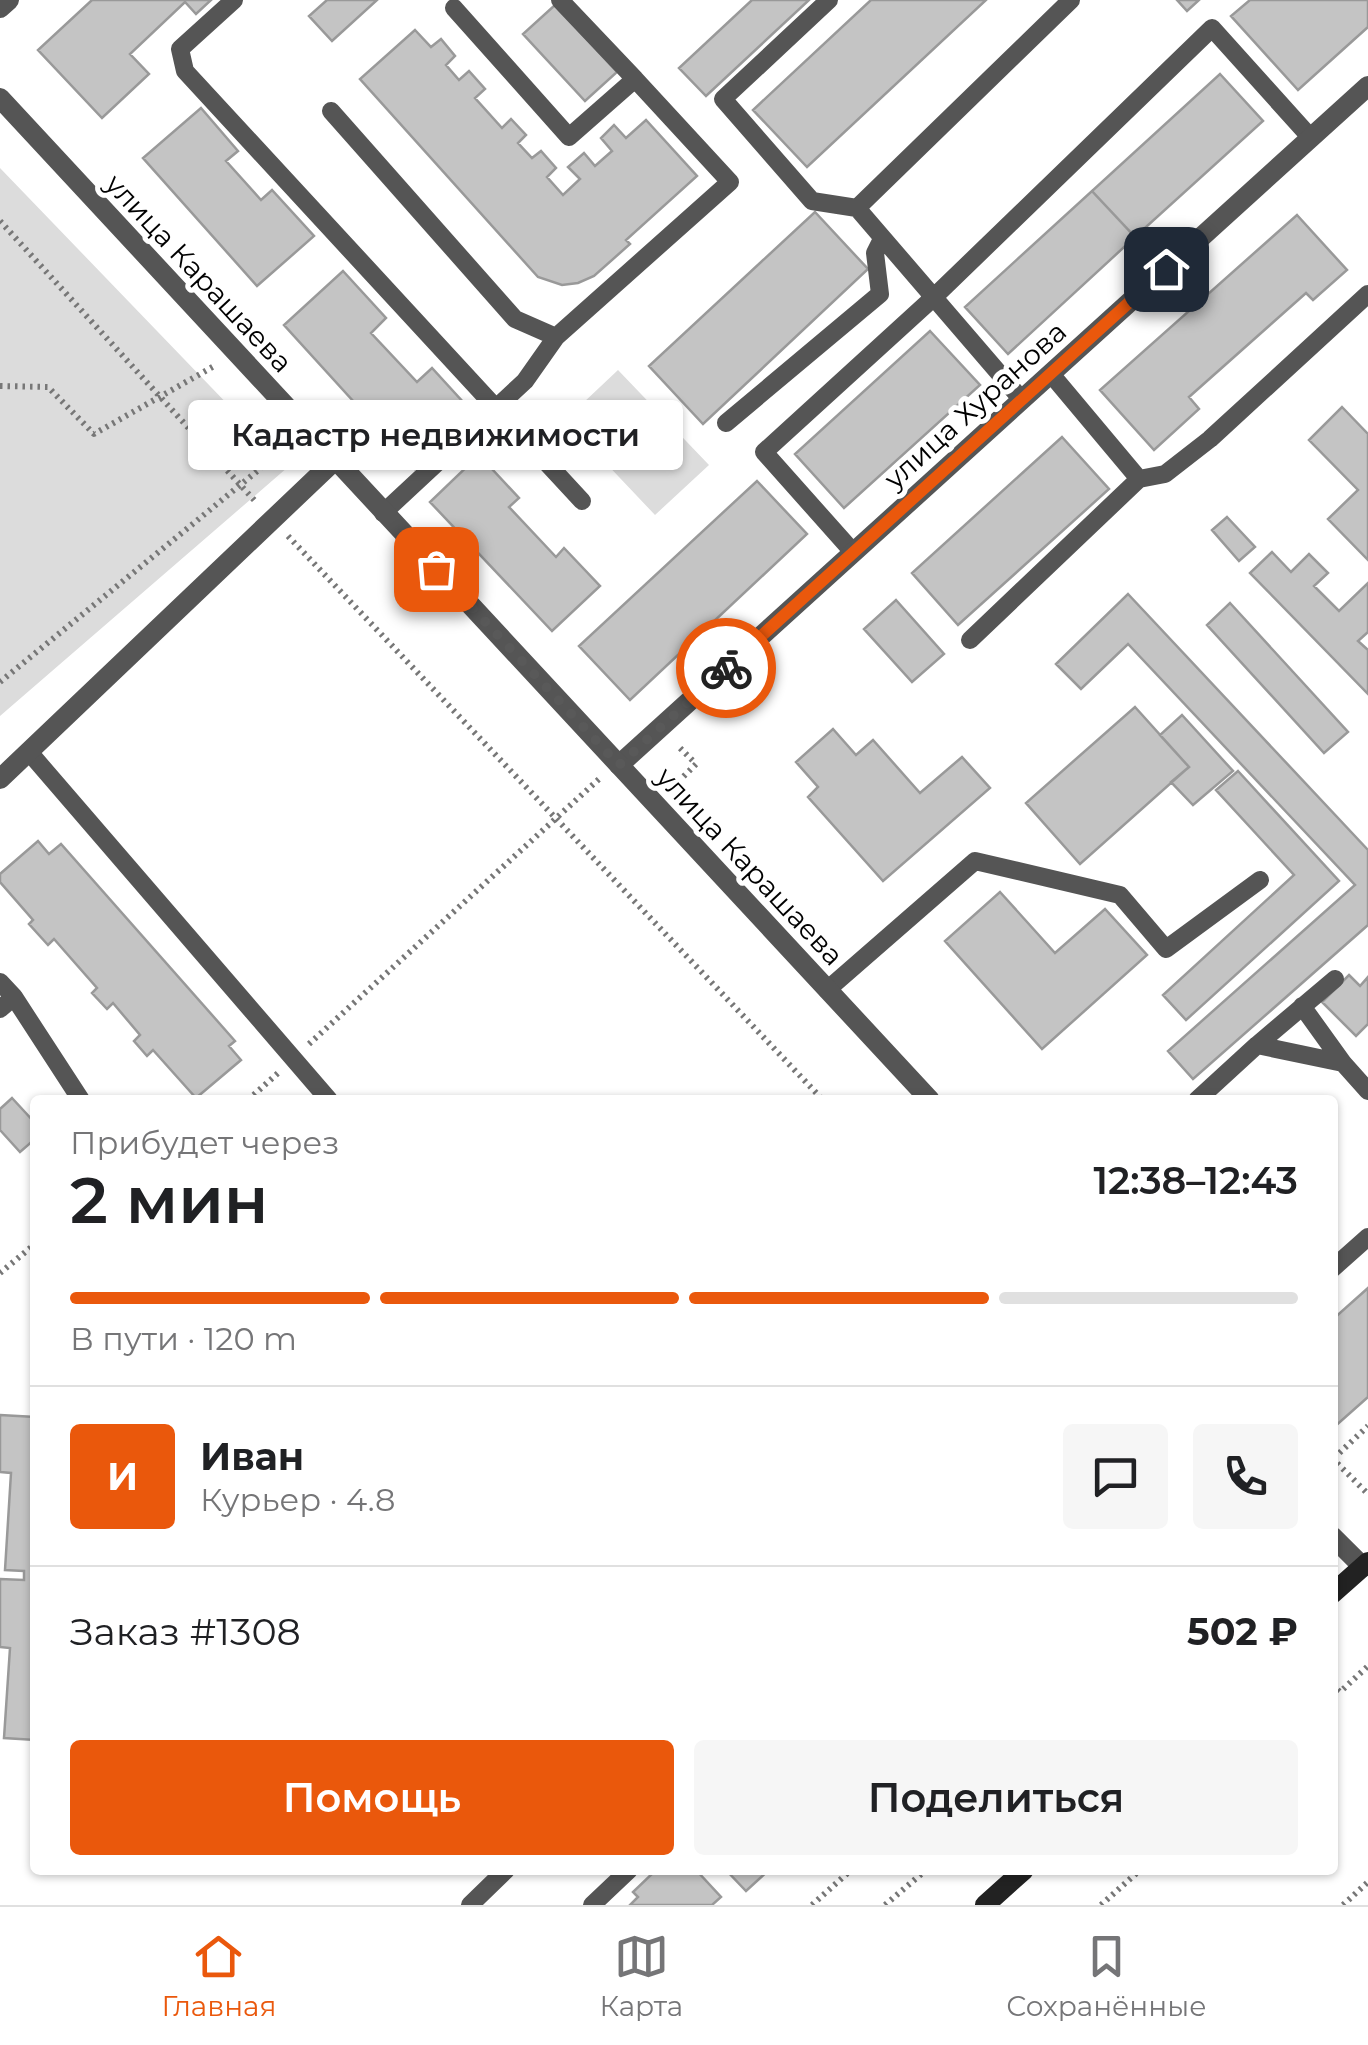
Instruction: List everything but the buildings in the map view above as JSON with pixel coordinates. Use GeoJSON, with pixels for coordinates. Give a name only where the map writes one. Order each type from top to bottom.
{"type":"FeatureCollection","features":[{"type":"Feature","properties":{"kind":"main road"},"geometry":{"type":"LineString","coordinates":[[1338,1589],[1366,1566]]}},
{"type":"Feature","properties":{"kind":"main road"},"geometry":{"type":"LineString","coordinates":[[985,1905],[1018,1875]]}},
{"type":"Feature","properties":{"kind":"street"},"geometry":{"type":"LineString","coordinates":[[0,8],[8,0]]}},
{"type":"Feature","properties":{"kind":"street","name":"улица Хуранова"},"geometry":{"type":"LineString","coordinates":[[611,770],[1368,86]]}},
{"type":"Feature","properties":{"kind":"street","name":"улица Карашаева"},"geometry":{"type":"LineString","coordinates":[[0,98],[328,468],[383,513],[611,770],[925,1095]]}},
{"type":"Feature","properties":{"kind":"street"},"geometry":{"type":"LineString","coordinates":[[0,779],[328,468]]}},
{"type":"Feature","properties":{"kind":"street"},"geometry":{"type":"LineString","coordinates":[[1338,1541],[1366,1566]]}},
{"type":"Feature","properties":{"kind":"lane"},"geometry":{"type":"LineString","coordinates":[[234,0],[180,48],[185,72],[582,501]]}},
{"type":"Feature","properties":{"kind":"lane"},"geometry":{"type":"LineString","coordinates":[[383,513],[525,380],[556,336],[730,182],[560,0]]}},
{"type":"Feature","properties":{"kind":"lane"},"geometry":{"type":"LineString","coordinates":[[829,0],[723,99],[812,201],[856,208],[1022,400]]}},
{"type":"Feature","properties":{"kind":"lane"},"geometry":{"type":"LineString","coordinates":[[856,208],[1071,0]]}},
{"type":"Feature","properties":{"kind":"lane"},"geometry":{"type":"LineString","coordinates":[[454,8],[569,137],[635,79]]}},
{"type":"Feature","properties":{"kind":"lane"},"geometry":{"type":"LineString","coordinates":[[853,552],[764,452],[933,298],[1212,28],[1312,138]]}},
{"type":"Feature","properties":{"kind":"lane"},"geometry":{"type":"LineString","coordinates":[[331,111],[514,319],[556,336]]}},
{"type":"Feature","properties":{"kind":"lane"},"geometry":{"type":"LineString","coordinates":[[726,423],[880,294],[875,253],[882,239]]}},
{"type":"Feature","properties":{"kind":"lane"},"geometry":{"type":"LineString","coordinates":[[970,640],[1138,479],[1165,474],[1210,439],[1368,294]]}},
{"type":"Feature","properties":{"kind":"lane"},"geometry":{"type":"LineString","coordinates":[[1050,374],[1138,479]]}},
{"type":"Feature","properties":{"kind":"lane"},"geometry":{"type":"LineString","coordinates":[[29,752],[324,1095]]}},
{"type":"Feature","properties":{"kind":"lane"},"geometry":{"type":"LineString","coordinates":[[827,990],[976,862],[1120,895],[1166,949],[1260,880]]}},
{"type":"Feature","properties":{"kind":"lane"},"geometry":{"type":"LineString","coordinates":[[1202,1095],[1334,979]]}},
{"type":"Feature","properties":{"kind":"lane"},"geometry":{"type":"LineString","coordinates":[[0,982],[7,1003],[77,1095]]}},
{"type":"Feature","properties":{"kind":"lane"},"geometry":{"type":"LineString","coordinates":[[1302,1006],[1368,1091]]}},
{"type":"Feature","properties":{"kind":"lane"},"geometry":{"type":"LineString","coordinates":[[1257,1045],[1343,1063]]}},
{"type":"Feature","properties":{"kind":"lane"},"geometry":{"type":"LineString","coordinates":[[1338,1264],[1368,1237]]}},
{"type":"Feature","properties":{"kind":"lane"},"geometry":{"type":"LineString","coordinates":[[470,1905],[501,1875]]}},
{"type":"Feature","properties":{"kind":"lane"},"geometry":{"type":"LineString","coordinates":[[592,1905],[624,1875]]}},
{"type":"Feature","properties":{"kind":"path"},"geometry":{"type":"LineString","coordinates":[[0,221],[273,520],[819,1095]]}},
{"type":"Feature","properties":{"kind":"path"},"geometry":{"type":"LineString","coordinates":[[0,386],[48,387],[94,434],[218,364]]}},
{"type":"Feature","properties":{"kind":"path"},"geometry":{"type":"LineString","coordinates":[[0,682],[292,443],[328,468]]}},
{"type":"Feature","properties":{"kind":"path"},"geometry":{"type":"LineString","coordinates":[[668,792],[696,764],[677,746]]}},
{"type":"Feature","properties":{"kind":"path"},"geometry":{"type":"LineString","coordinates":[[254,1095],[611,770]]}},
{"type":"Feature","properties":{"kind":"path"},"geometry":{"type":"LineString","coordinates":[[0,1274],[30,1248]]}},
{"type":"Feature","properties":{"kind":"path"},"geometry":{"type":"LineString","coordinates":[[1338,1453],[1368,1426]]}},
{"type":"Feature","properties":{"kind":"path"},"geometry":{"type":"LineString","coordinates":[[1338,1463],[1368,1494]]}},
{"type":"Feature","properties":{"kind":"path"},"geometry":{"type":"LineString","coordinates":[[1340,1692],[1368,1666]]}},
{"type":"Feature","properties":{"kind":"path"},"geometry":{"type":"LineString","coordinates":[[813,1905],[846,1875]]}},
{"type":"Feature","properties":{"kind":"path"},"geometry":{"type":"LineString","coordinates":[[885,1905],[920,1875]]}},
{"type":"Feature","properties":{"kind":"path"},"geometry":{"type":"LineString","coordinates":[[1101,1905],[1134,1875]]}},
{"type":"Feature","properties":{"kind":"path"},"geometry":{"type":"LineString","coordinates":[[1343,1905],[1368,1882]]}},
{"type":"Feature","properties":{"kind":"shaded area"},"geometry":{"type":"Polygon","coordinates":[[[0,168],[288,467],[0,716],[0,168]]]}},
{"type":"Feature","properties":{"kind":"shaded area"},"geometry":{"type":"Polygon","coordinates":[[[618,370],[709,465],[655,515],[565,420],[618,370]]]}},
{"type":"Feature","properties":{"kind":"way so far"},"geometry":{"type":"LineString","coordinates":[[436,569],[619,765],[726,668]]}},
{"type":"Feature","properties":{"kind":"place","name":"Кадастр недвижимости"},"geometry":{"type":"Point","coordinates":[436,569]}},
{"type":"Feature","properties":{"kind":"route"},"geometry":{"type":"LineString","coordinates":[[726,668],[1166,269]]}}]}
